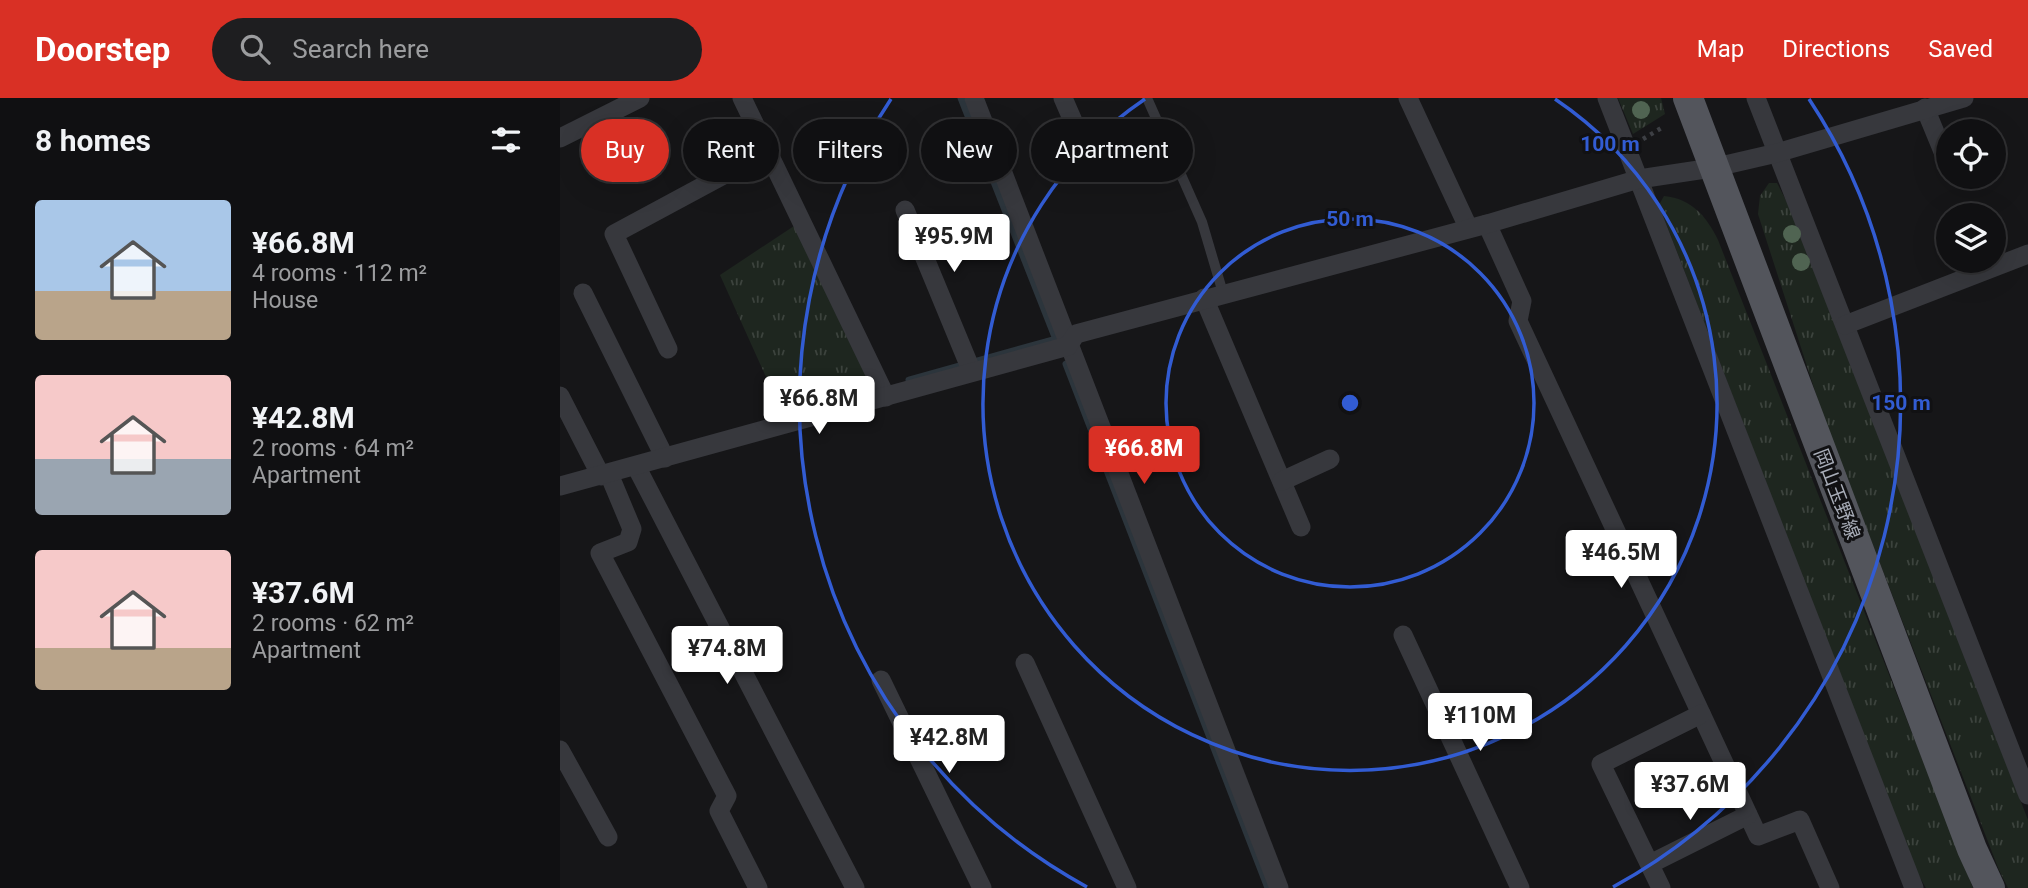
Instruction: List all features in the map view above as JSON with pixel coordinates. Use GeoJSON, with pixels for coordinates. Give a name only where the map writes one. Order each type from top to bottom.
{"type":"FeatureCollection","features":[{"type":"Feature","properties":{"kind":"main road","name":"岡山玉野線"},"geometry":{"type":"LineString","coordinates":[[1688,98],[1712,168],[1972,849],[1990,888]]}},
{"type":"Feature","properties":{"kind":"street"},"geometry":{"type":"LineString","coordinates":[[560,138],[640,98]]}},
{"type":"Feature","properties":{"kind":"street"},"geometry":{"type":"LineString","coordinates":[[742,98],[752,119]]}},
{"type":"Feature","properties":{"kind":"street"},"geometry":{"type":"LineString","coordinates":[[974,98],[1279,888]]}},
{"type":"Feature","properties":{"kind":"street"},"geometry":{"type":"LineString","coordinates":[[1063,98],[1072,119]]}},
{"type":"Feature","properties":{"kind":"street"},"geometry":{"type":"LineString","coordinates":[[1408,98],[1522,301],[1518,321],[1758,836],[1800,820],[1830,888]]}},
{"type":"Feature","properties":{"kind":"street"},"geometry":{"type":"LineString","coordinates":[[1606,98],[1914,888]]}},
{"type":"Feature","properties":{"kind":"street"},"geometry":{"type":"LineString","coordinates":[[1756,98],[2028,795]]}},
{"type":"Feature","properties":{"kind":"street"},"geometry":{"type":"LineString","coordinates":[[560,486],[601,471],[636,466],[661,450],[969,364],[1068,346],[1076,334],[1213,296],[1639,179],[1712,168],[1777,153],[1916,106],[1964,98]]}},
{"type":"Feature","properties":{"kind":"street"},"geometry":{"type":"LineString","coordinates":[[1916,106],[1936,141]]}},
{"type":"Feature","properties":{"kind":"street"},"geometry":{"type":"LineString","coordinates":[[779,174],[883,390]]}},
{"type":"Feature","properties":{"kind":"street"},"geometry":{"type":"LineString","coordinates":[[668,349],[614,234],[710,182]]}},
{"type":"Feature","properties":{"kind":"street"},"geometry":{"type":"LineString","coordinates":[[905,210],[969,364]]}},
{"type":"Feature","properties":{"kind":"street"},"geometry":{"type":"LineString","coordinates":[[1845,325],[2028,256]]}},
{"type":"Feature","properties":{"kind":"street"},"geometry":{"type":"LineString","coordinates":[[583,293],[661,450]]}},
{"type":"Feature","properties":{"kind":"street"},"geometry":{"type":"LineString","coordinates":[[1213,296],[1301,527]]}},
{"type":"Feature","properties":{"kind":"street"},"geometry":{"type":"LineString","coordinates":[[560,396],[632,529],[628,542],[600,553],[727,796],[719,811],[758,888]]}},
{"type":"Feature","properties":{"kind":"street"},"geometry":{"type":"LineString","coordinates":[[1282,481],[1330,459]]}},
{"type":"Feature","properties":{"kind":"street"},"geometry":{"type":"LineString","coordinates":[[636,466],[855,888]]}},
{"type":"Feature","properties":{"kind":"street"},"geometry":{"type":"LineString","coordinates":[[1403,635],[1520,888]]}},
{"type":"Feature","properties":{"kind":"street"},"geometry":{"type":"LineString","coordinates":[[1025,663],[1127,888]]}},
{"type":"Feature","properties":{"kind":"street"},"geometry":{"type":"LineString","coordinates":[[881,680],[982,888]]}},
{"type":"Feature","properties":{"kind":"street"},"geometry":{"type":"LineString","coordinates":[[1661,888],[1601,764],[1701,714]]}},
{"type":"Feature","properties":{"kind":"street"},"geometry":{"type":"LineString","coordinates":[[560,750],[608,837]]}},
{"type":"Feature","properties":{"kind":"street"},"geometry":{"type":"LineString","coordinates":[[1650,864],[1748,815]]}},
{"type":"Feature","properties":{"kind":"lane"},"geometry":{"type":"LineString","coordinates":[[1147,98],[1202,222],[1213,296]]}},
{"type":"Feature","properties":{"kind":"path"},"geometry":{"type":"LineString","coordinates":[[1635,144],[1663,127]]}},
{"type":"Feature","properties":{"kind":"green space"},"geometry":{"type":"Polygon","coordinates":[[[1618,98],[1661,98],[1665,114],[1633,134],[1618,98]]]}},
{"type":"Feature","properties":{"kind":"green space"},"geometry":{"type":"Polygon","coordinates":[[[1769,183],[1777,183],[1791,210],[2028,820],[2028,888],[2008,888],[1999,870],[1824,419],[1758,214],[1760,196],[1769,183]]]}},
{"type":"Feature","properties":{"kind":"green space"},"geometry":{"type":"Polygon","coordinates":[[[1664,196],[1683,201],[1697,210],[1718,240],[1973,888],[1926,888],[1915,869],[1659,205],[1664,196]]]}},
{"type":"Feature","properties":{"kind":"green space"},"geometry":{"type":"Polygon","coordinates":[[[794,226],[871,381],[780,408],[720,275],[794,226]]]}},
{"type":"Feature","properties":{"kind":"waterway"},"geometry":{"type":"LineString","coordinates":[[961,98],[1057,342]]}},
{"type":"Feature","properties":{"kind":"waterway"},"geometry":{"type":"LineString","coordinates":[[909,380],[1056,339]]}},
{"type":"Feature","properties":{"kind":"waterway"},"geometry":{"type":"LineString","coordinates":[[1066,364],[1268,888]]}}]}
